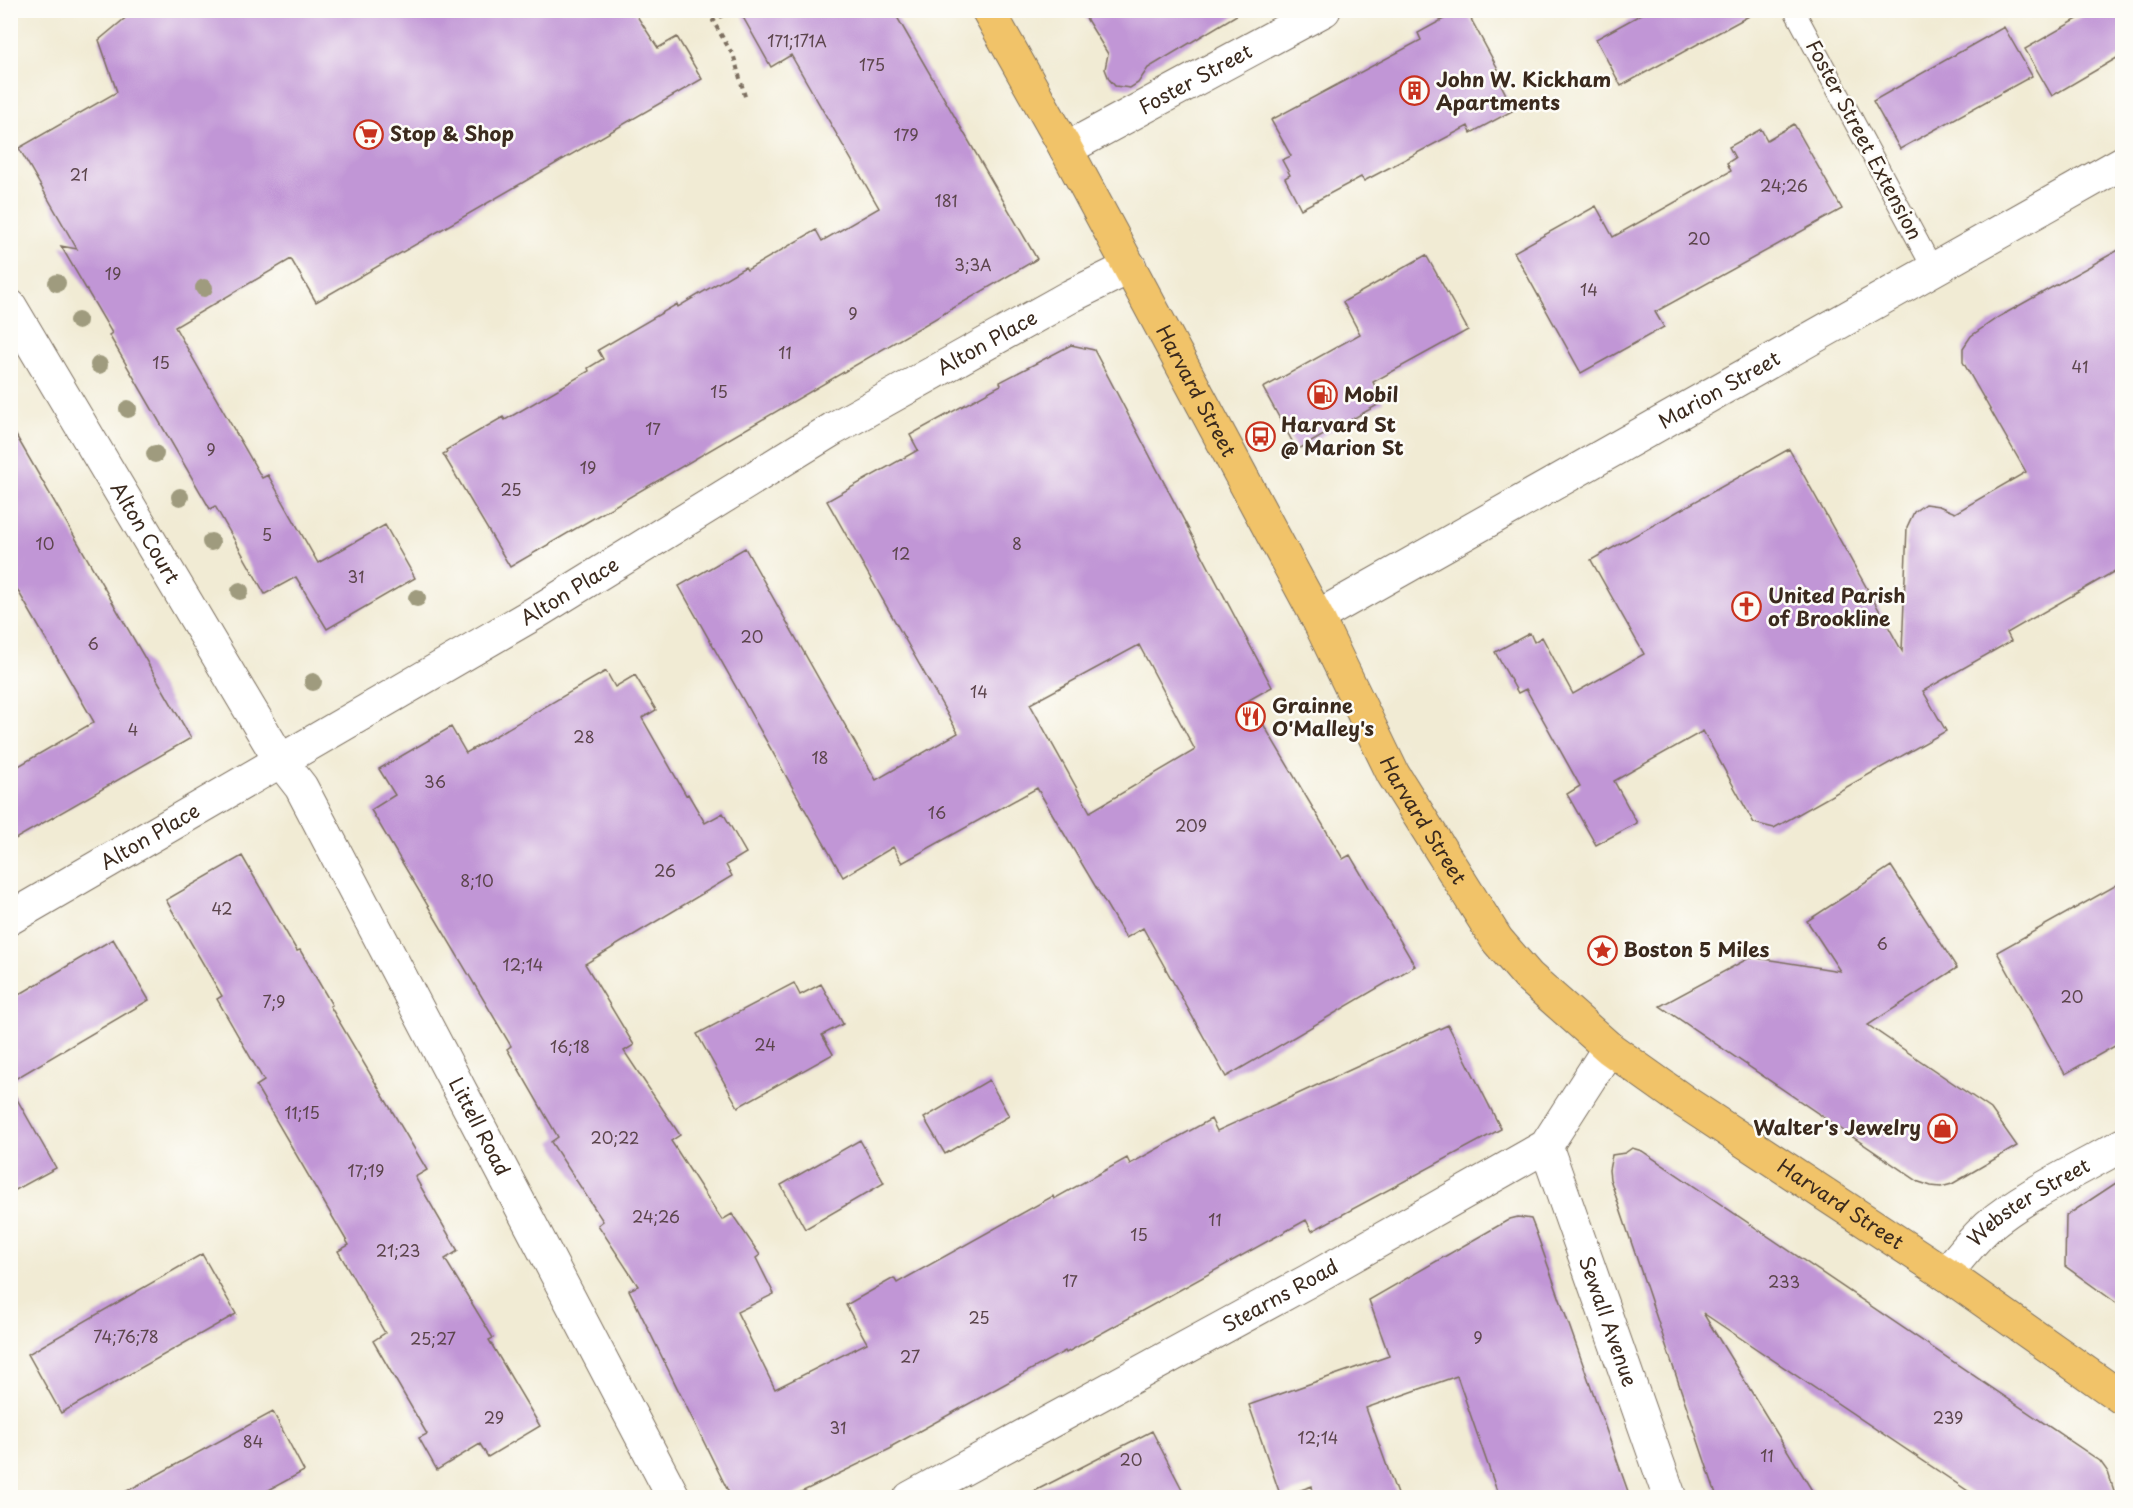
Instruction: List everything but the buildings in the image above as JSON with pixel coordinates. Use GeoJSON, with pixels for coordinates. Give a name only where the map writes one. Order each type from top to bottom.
{"type":"FeatureCollection","features":[{"type":"Feature","properties":{"kind":"main road","name":"Harvard Street"},"geometry":{"type":"LineString","coordinates":[[988,10],[1130,267],[1317,617],[1393,774],[1497,940],[1528,976],[1609,1048],[1685,1102],[1946,1275],[2122,1398]]}},
{"type":"Feature","properties":{"kind":"street","name":"Foster Street"},"geometry":{"type":"LineString","coordinates":[[1066,149],[1324,10]]}},
{"type":"Feature","properties":{"kind":"street","name":"Marion Street"},"geometry":{"type":"LineString","coordinates":[[1317,617],[2122,163]]}},
{"type":"Feature","properties":{"kind":"street","name":"Alton Place"},"geometry":{"type":"LineString","coordinates":[[10,918],[535,613],[833,429],[1071,296],[1130,267]]}},
{"type":"Feature","properties":{"kind":"street","name":"Alton Court"},"geometry":{"type":"LineString","coordinates":[[10,306],[280,760]]}},
{"type":"Feature","properties":{"kind":"street","name":"Littell Road"},"geometry":{"type":"LineString","coordinates":[[280,760],[306,798],[674,1497]]}},
{"type":"Feature","properties":{"kind":"street","name":"Stearns Road"},"geometry":{"type":"LineString","coordinates":[[910,1497],[1308,1281],[1546,1146],[1609,1048]]}},
{"type":"Feature","properties":{"kind":"street","name":"Webster Street"},"geometry":{"type":"LineString","coordinates":[[1946,1275],[1969,1245],[1994,1221],[2122,1144]]}},
{"type":"Feature","properties":{"kind":"street","name":"Sewall Avenue"},"geometry":{"type":"LineString","coordinates":[[1546,1146],[1670,1497]]}},
{"type":"Feature","properties":{"kind":"lane","name":"Foster Street Extension"},"geometry":{"type":"LineString","coordinates":[[1794,10],[1933,269]]}},
{"type":"Feature","properties":{"kind":"path"},"geometry":{"type":"LineString","coordinates":[[731,10],[713,21],[734,57],[746,100]]}},
{"type":"Feature","properties":{"kind":"place","name":"John W. Kickham Apartments"},"geometry":{"type":"Point","coordinates":[1415,91]}},
{"type":"Feature","properties":{"kind":"place","name":"Stop & Shop"},"geometry":{"type":"Point","coordinates":[369,134]}},
{"type":"Feature","properties":{"kind":"place","name":"Mobil"},"geometry":{"type":"Point","coordinates":[1323,395]}},
{"type":"Feature","properties":{"kind":"place","name":"Harvard St @ Marion St"},"geometry":{"type":"Point","coordinates":[1260,437]}},
{"type":"Feature","properties":{"kind":"place","name":"United Parish of Brookline"},"geometry":{"type":"Point","coordinates":[1747,607]}},
{"type":"Feature","properties":{"kind":"place","name":"Grainne O'Malley's"},"geometry":{"type":"Point","coordinates":[1251,717]}},
{"type":"Feature","properties":{"kind":"place","name":"Boston 5 Miles"},"geometry":{"type":"Point","coordinates":[1602,950]}},
{"type":"Feature","properties":{"kind":"place","name":"Walter's Jewelry"},"geometry":{"type":"Point","coordinates":[1942,1128]}}]}
